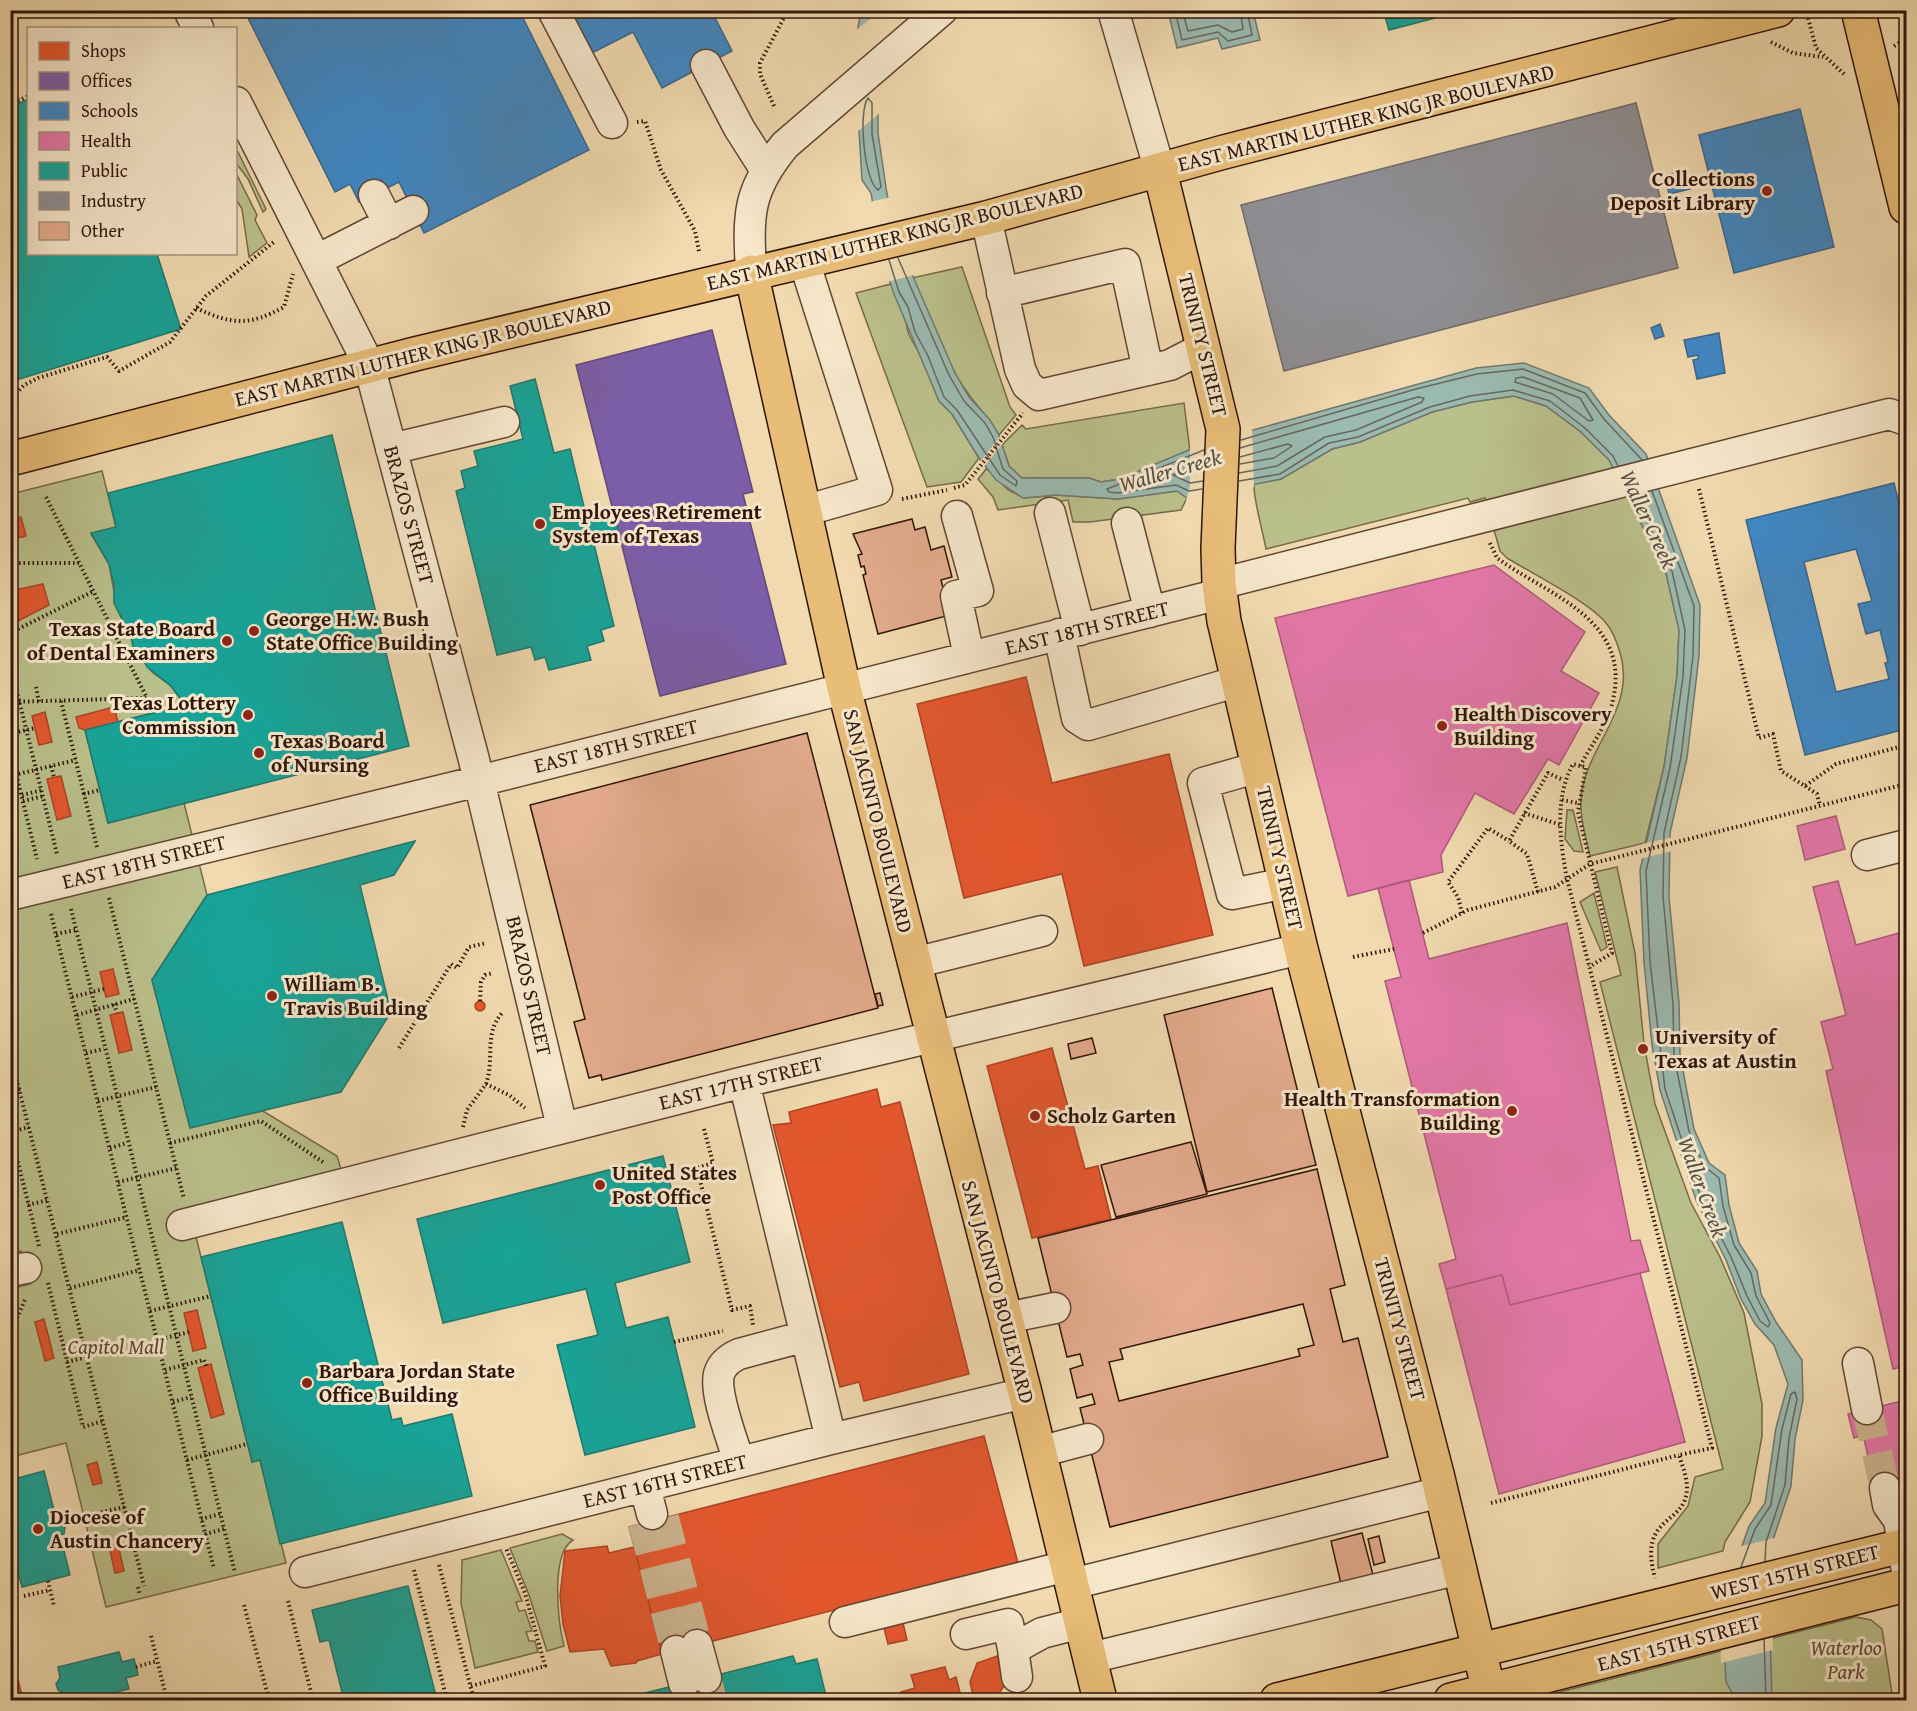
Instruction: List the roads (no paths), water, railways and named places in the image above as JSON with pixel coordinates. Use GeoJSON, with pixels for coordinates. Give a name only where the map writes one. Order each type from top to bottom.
{"type":"FeatureCollection","features":[{"type":"Feature","properties":{"kind":"main road","name":"EAST MARTIN LUTHER KING JR BOULEVARD"},"geometry":{"type":"LineString","coordinates":[[10,459],[369,365],[986,218],[1224,152],[1778,10]]}},
{"type":"Feature","properties":{"kind":"main road"},"geometry":{"type":"LineString","coordinates":[[1858,10],[1899,143],[1906,207]]}},
{"type":"Feature","properties":{"kind":"main road","name":"TRINITY STREET"},"geometry":{"type":"LineString","coordinates":[[1160,171],[1213,387],[1224,445],[1219,589],[1301,949],[1441,1492],[1490,1696]]}},
{"type":"Feature","properties":{"kind":"main road","name":"SAN JACINTO BOULEVARD"},"geometry":{"type":"LineString","coordinates":[[752,272],[844,688],[1040,1452],[1100,1701]]}},
{"type":"Feature","properties":{"kind":"main road","name":"WEST 15TH STREET"},"geometry":{"type":"LineString","coordinates":[[1688,1599],[1810,1568],[1904,1537]]}},
{"type":"Feature","properties":{"kind":"main road","name":"EAST 15TH STREET"},"geometry":{"type":"LineString","coordinates":[[1451,1701],[1490,1696],[1696,1638],[1906,1585]]}},
{"type":"Feature","properties":{"kind":"main road","name":"EAST 15TH STREET"},"geometry":{"type":"LineString","coordinates":[[1277,1701],[1688,1599]]}},
{"type":"Feature","properties":{"kind":"street"},"geometry":{"type":"LineString","coordinates":[[189,10],[198,27]]}},
{"type":"Feature","properties":{"kind":"street"},"geometry":{"type":"LineString","coordinates":[[553,10],[612,123]]}},
{"type":"Feature","properties":{"kind":"street","name":"SAN JACINTO BOULEVARD"},"geometry":{"type":"LineString","coordinates":[[752,272],[749,217],[754,195],[765,169],[785,145],[942,10]]}},
{"type":"Feature","properties":{"kind":"street","name":"TRINITY STREET"},"geometry":{"type":"LineString","coordinates":[[1113,10],[1160,171]]}},
{"type":"Feature","properties":{"kind":"street"},"geometry":{"type":"LineString","coordinates":[[706,65],[739,128],[765,169]]}},
{"type":"Feature","properties":{"kind":"street","name":"BRAZOS STREET"},"geometry":{"type":"LineString","coordinates":[[237,104],[306,262],[369,365],[479,781],[562,1127]]}},
{"type":"Feature","properties":{"kind":"street"},"geometry":{"type":"LineString","coordinates":[[306,262],[401,218],[374,195]]}},
{"type":"Feature","properties":{"kind":"street"},"geometry":{"type":"LineString","coordinates":[[986,218],[1020,369],[1027,385],[1039,395],[1170,365],[1203,348]]}},
{"type":"Feature","properties":{"kind":"street"},"geometry":{"type":"LineString","coordinates":[[804,511],[877,490],[815,259]]}},
{"type":"Feature","properties":{"kind":"street"},"geometry":{"type":"LineString","coordinates":[[1002,293],[1125,264],[1148,370]]}},
{"type":"Feature","properties":{"kind":"street","name":"EAST 18TH STREET"},"geometry":{"type":"LineString","coordinates":[[10,895],[479,781],[1150,612],[1219,589],[1491,514],[1681,466],[1889,414],[1906,420]]}},
{"type":"Feature","properties":{"kind":"street"},"geometry":{"type":"LineString","coordinates":[[391,449],[504,422]]}},
{"type":"Feature","properties":{"kind":"street"},"geometry":{"type":"LineString","coordinates":[[1050,513],[1070,632],[1077,717],[1088,725],[1239,681]]}},
{"type":"Feature","properties":{"kind":"street"},"geometry":{"type":"LineString","coordinates":[[957,516],[978,591],[956,596],[969,656]]}},
{"type":"Feature","properties":{"kind":"street"},"geometry":{"type":"LineString","coordinates":[[1127,523],[1150,612]]}},
{"type":"Feature","properties":{"kind":"street"},"geometry":{"type":"LineString","coordinates":[[1259,767],[1203,783],[1232,894],[1286,883]]}},
{"type":"Feature","properties":{"kind":"street"},"geometry":{"type":"LineString","coordinates":[[1867,855],[1906,845]]}},
{"type":"Feature","properties":{"kind":"street"},"geometry":{"type":"LineString","coordinates":[[914,963],[1042,931]]}},
{"type":"Feature","properties":{"kind":"street","name":"EAST 17TH STREET"},"geometry":{"type":"LineString","coordinates":[[184,1214],[562,1127],[1301,949]]}},
{"type":"Feature","properties":{"kind":"street"},"geometry":{"type":"LineString","coordinates":[[744,1082],[831,1439]]}},
{"type":"Feature","properties":{"kind":"street"},"geometry":{"type":"LineString","coordinates":[[1006,1318],[1055,1308]]}},
{"type":"Feature","properties":{"kind":"street"},"geometry":{"type":"LineString","coordinates":[[739,1462],[719,1388],[720,1372],[729,1358],[806,1336]]}},
{"type":"Feature","properties":{"kind":"street"},"geometry":{"type":"LineString","coordinates":[[1857,1363],[1868,1409]]}},
{"type":"Feature","properties":{"kind":"street","name":"EAST 16TH STREET"},"geometry":{"type":"LineString","coordinates":[[305,1572],[651,1511],[739,1462],[1025,1393]]}},
{"type":"Feature","properties":{"kind":"street"},"geometry":{"type":"LineString","coordinates":[[1040,1452],[1088,1439]]}},
{"type":"Feature","properties":{"kind":"street"},"geometry":{"type":"LineString","coordinates":[[1885,1488],[1888,1505],[1904,1537]]}},
{"type":"Feature","properties":{"kind":"street"},"geometry":{"type":"LineString","coordinates":[[845,1622],[1069,1575],[1441,1492]]}},
{"type":"Feature","properties":{"kind":"street"},"geometry":{"type":"LineString","coordinates":[[1090,1658],[1460,1569]]}},
{"type":"Feature","properties":{"kind":"street"},"geometry":{"type":"LineString","coordinates":[[1018,1679],[1042,1633],[1081,1623]]}},
{"type":"Feature","properties":{"kind":"street"},"geometry":{"type":"LineString","coordinates":[[966,1634],[1008,1624],[1018,1679]]}},
{"type":"Feature","properties":{"kind":"street"},"geometry":{"type":"LineString","coordinates":[[686,1648],[695,1681]]}},
{"type":"Feature","properties":{"kind":"water","name":"Waller Creek"},"geometry":{"type":"Polygon","coordinates":[[[861,11],[883,11],[867,52],[878,102],[878,133],[887,194],[901,249],[955,373],[969,397],[990,420],[999,435],[1009,466],[1022,478],[1089,478],[1101,482],[1120,479],[1203,444],[1476,368],[1524,363],[1589,388],[1609,415],[1646,454],[1700,605],[1699,656],[1687,758],[1670,833],[1669,897],[1679,1003],[1680,1055],[1694,1129],[1709,1163],[1725,1175],[1729,1205],[1739,1243],[1757,1271],[1761,1294],[1776,1322],[1802,1360],[1803,1400],[1795,1439],[1791,1486],[1772,1543],[1769,1596],[1772,1700],[1736,1700],[1726,1682],[1723,1619],[1733,1572],[1749,1526],[1765,1503],[1776,1428],[1788,1384],[1774,1345],[1755,1324],[1741,1299],[1726,1260],[1696,1200],[1660,1090],[1652,1045],[1644,962],[1640,870],[1664,767],[1677,676],[1679,630],[1666,573],[1609,460],[1581,432],[1546,406],[1514,396],[1472,402],[1432,412],[1360,442],[1332,449],[1281,479],[1187,498],[1177,491],[1118,499],[1056,495],[1023,498],[996,480],[979,458],[952,414],[939,401],[883,262],[871,193],[862,180],[854,49],[861,11]]]}},
{"type":"Feature","properties":{"kind":"water"},"geometry":{"type":"Polygon","coordinates":[[[1168,11],[1253,11],[1260,40],[1222,49],[1218,38],[1177,48],[1168,11]]]}},
{"type":"Feature","properties":{"kind":"tunnel"},"geometry":{"type":"LineString","coordinates":[[1867,1409],[1885,1488]]}},
{"type":"Feature","properties":{"kind":"tunnel"},"geometry":{"type":"LineString","coordinates":[[664,1518],[697,1645]]}},
{"type":"Feature","properties":{"kind":"tunnel"},"geometry":{"type":"LineString","coordinates":[[643,1523],[676,1651]]}},
{"type":"Feature","properties":{"kind":"tunnel"},"geometry":{"type":"LineString","coordinates":[[706,1678],[712,1700]]}},
{"type":"Feature","properties":{"kind":"tunnel"},"geometry":{"type":"LineString","coordinates":[[684,1683],[689,1700]]}},
{"type":"Feature","properties":{"kind":"place","name":"Collections Deposit Library"},"geometry":{"type":"Point","coordinates":[1767,191]}},
{"type":"Feature","properties":{"kind":"place","name":"Employees Retirement System of Texas"},"geometry":{"type":"Point","coordinates":[540,524]}},
{"type":"Feature","properties":{"kind":"place","name":"George H.W. Bush State Office Building"},"geometry":{"type":"Point","coordinates":[254,631]}},
{"type":"Feature","properties":{"kind":"place","name":"Texas State Board of Dental Examiners"},"geometry":{"type":"Point","coordinates":[227,641]}},
{"type":"Feature","properties":{"kind":"place","name":"Texas Lottery Commission"},"geometry":{"type":"Point","coordinates":[248,715]}},
{"type":"Feature","properties":{"kind":"place","name":"Health Discovery Building"},"geometry":{"type":"Point","coordinates":[1442,726]}},
{"type":"Feature","properties":{"kind":"place","name":"Texas Board of Nursing"},"geometry":{"type":"Point","coordinates":[259,753]}},
{"type":"Feature","properties":{"kind":"place","name":"William B. Travis Building"},"geometry":{"type":"Point","coordinates":[272,996]}},
{"type":"Feature","properties":{"kind":"place","name":"University of Texas at Austin"},"geometry":{"type":"Point","coordinates":[1643,1049]}},
{"type":"Feature","properties":{"kind":"place","name":"Health Transformation Building"},"geometry":{"type":"Point","coordinates":[1512,1111]}},
{"type":"Feature","properties":{"kind":"place","name":"Scholz Garten"},"geometry":{"type":"Point","coordinates":[1035,1116]}},
{"type":"Feature","properties":{"kind":"place","name":"United States Post Office"},"geometry":{"type":"Point","coordinates":[600,1185]}},
{"type":"Feature","properties":{"kind":"place","name":"Barbara Jordan State Office Building"},"geometry":{"type":"Point","coordinates":[307,1383]}},
{"type":"Feature","properties":{"kind":"place","name":"Diocese of Austin Chancery"},"geometry":{"type":"Point","coordinates":[38,1529]}},
{"type":"Feature","properties":{"kind":"park label","name":"Capitol Mall"},"geometry":{"type":"Point","coordinates":[116,1347]}},
{"type":"Feature","properties":{"kind":"park label","name":"Waterloo Park"},"geometry":{"type":"Point","coordinates":[1846,1660]}}]}
